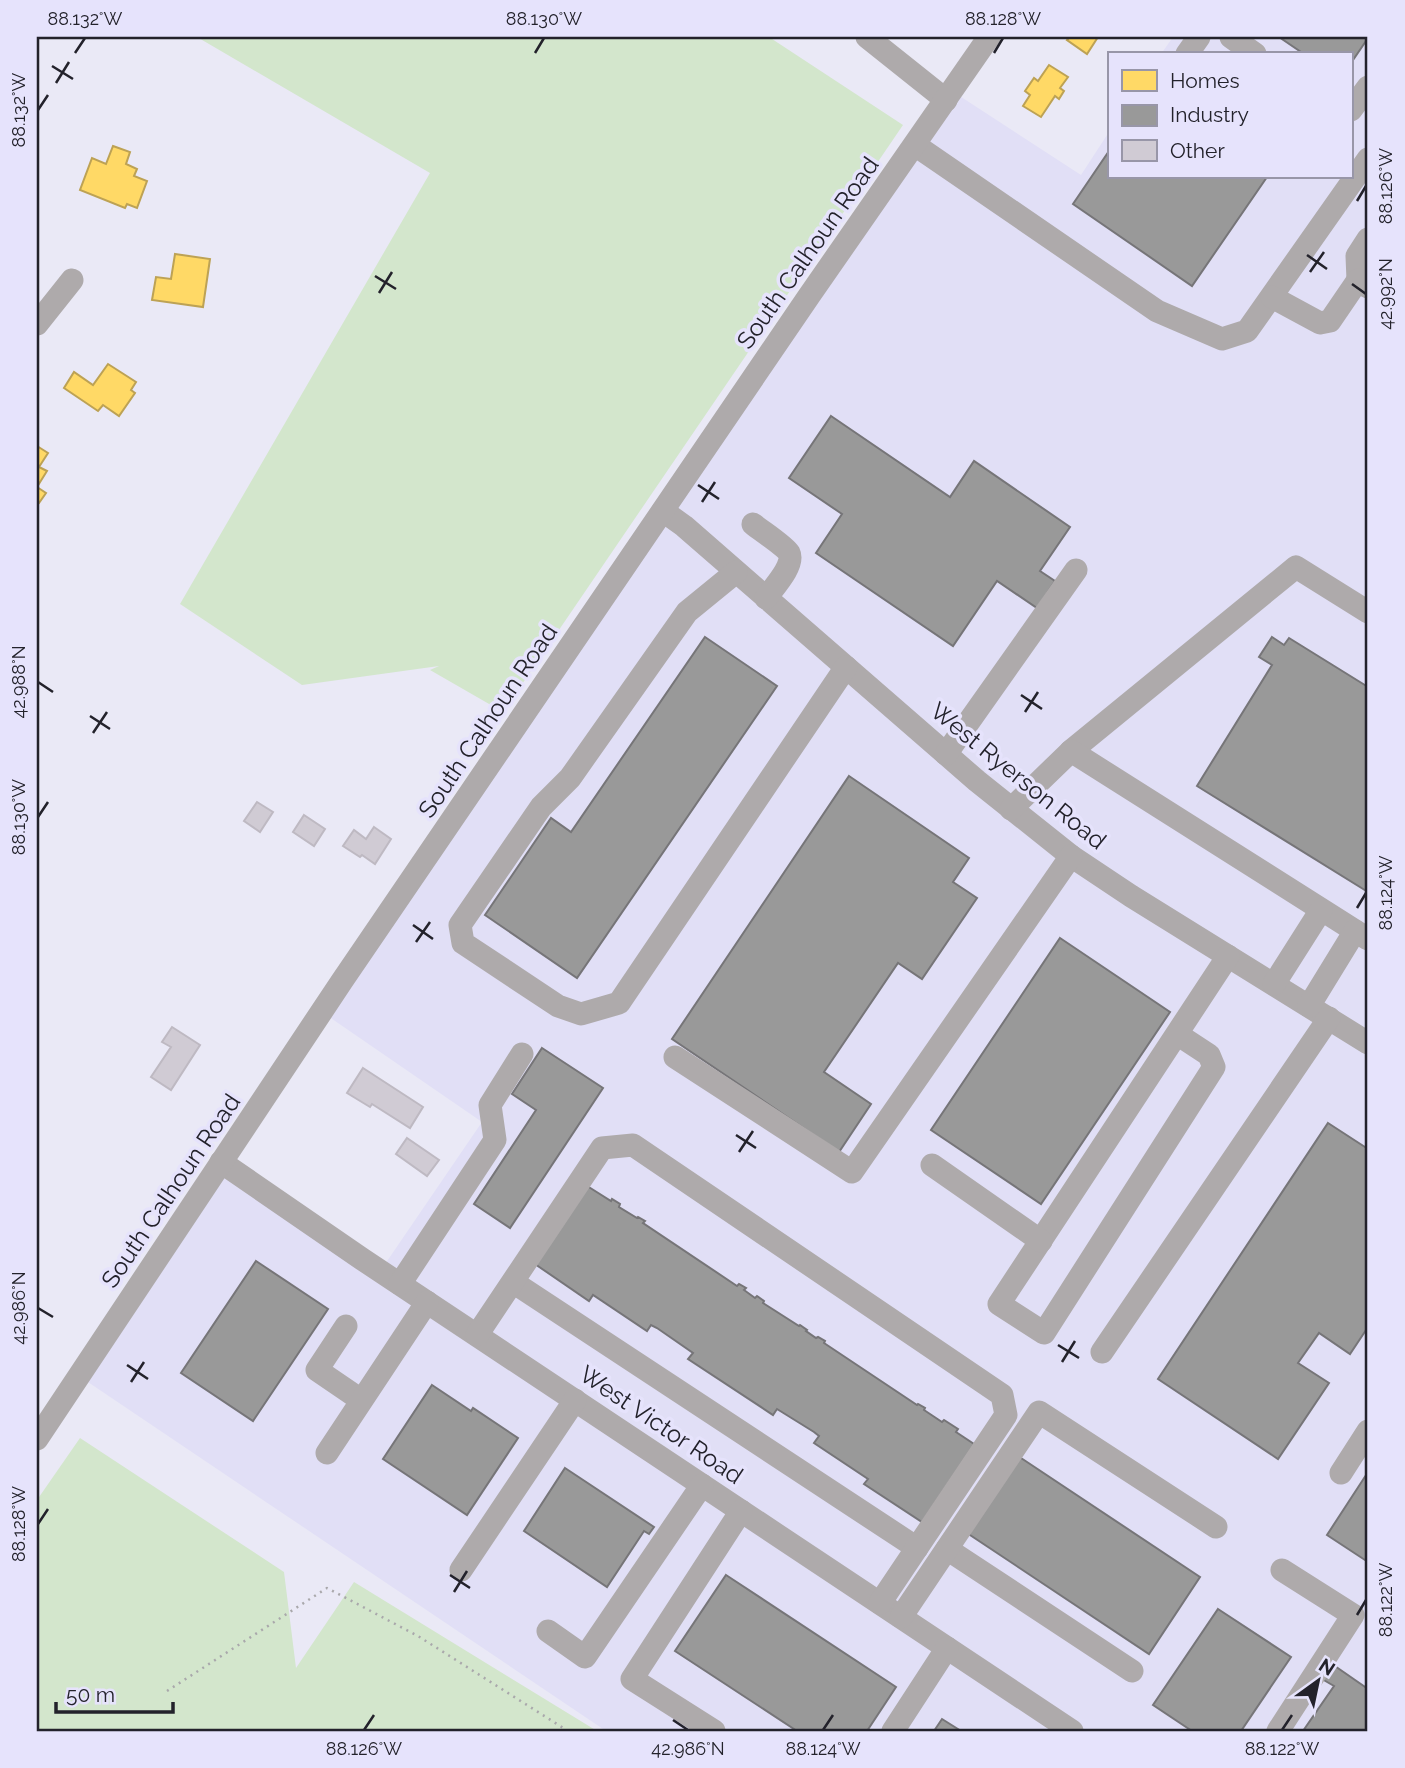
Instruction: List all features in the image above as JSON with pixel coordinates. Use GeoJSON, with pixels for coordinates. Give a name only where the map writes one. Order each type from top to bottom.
{"type":"FeatureCollection","features":[{"type":"Feature","properties":{"kind":"street","name":"South Calhoun Road"},"geometry":{"type":"LineString","coordinates":[[37,1439],[349,971],[989,37]]}},
{"type":"Feature","properties":{"kind":"street"},"geometry":{"type":"LineString","coordinates":[[1188,52],[1199,37]]}},
{"type":"Feature","properties":{"kind":"street"},"geometry":{"type":"LineString","coordinates":[[1231,37],[1252,52]]}},
{"type":"Feature","properties":{"kind":"street"},"geometry":{"type":"LineString","coordinates":[[870,38],[946,100]]}},
{"type":"Feature","properties":{"kind":"street"},"geometry":{"type":"LineString","coordinates":[[1352,109],[1368,87]]}},
{"type":"Feature","properties":{"kind":"street"},"geometry":{"type":"LineString","coordinates":[[915,145],[1157,312],[1222,339],[1247,331],[1362,169]]}},
{"type":"Feature","properties":{"kind":"street"},"geometry":{"type":"LineString","coordinates":[[1272,297],[1320,323],[1330,321],[1363,283],[1357,256],[1368,239]]}},
{"type":"Feature","properties":{"kind":"street"},"geometry":{"type":"LineString","coordinates":[[37,324],[72,280]]}},
{"type":"Feature","properties":{"kind":"street","name":"West Ryerson Road"},"geometry":{"type":"LineString","coordinates":[[663,511],[684,526],[1011,809],[1071,856],[1368,1043]]}},
{"type":"Feature","properties":{"kind":"street"},"geometry":{"type":"LineString","coordinates":[[753,524],[788,552],[790,561],[766,598]]}},
{"type":"Feature","properties":{"kind":"street"},"geometry":{"type":"LineString","coordinates":[[1011,809],[1072,751],[1296,567],[1368,612]]}},
{"type":"Feature","properties":{"kind":"street"},"geometry":{"type":"LineString","coordinates":[[946,754],[1076,570]]}},
{"type":"Feature","properties":{"kind":"street"},"geometry":{"type":"LineString","coordinates":[[736,572],[687,612],[570,778],[541,807],[460,925],[463,943],[558,1006],[581,1014],[619,1003],[846,667]]}},
{"type":"Feature","properties":{"kind":"street"},"geometry":{"type":"LineString","coordinates":[[1072,751],[1362,935],[1309,1006]]}},
{"type":"Feature","properties":{"kind":"street"},"geometry":{"type":"LineString","coordinates":[[675,1056],[852,1172],[1071,856]]}},
{"type":"Feature","properties":{"kind":"street"},"geometry":{"type":"LineString","coordinates":[[1274,984],[1321,910]]}},
{"type":"Feature","properties":{"kind":"street"},"geometry":{"type":"LineString","coordinates":[[1177,1034],[1209,1055],[1214,1067],[1044,1333],[999,1304],[1228,956]]}},
{"type":"Feature","properties":{"kind":"street"},"geometry":{"type":"LineString","coordinates":[[1102,1352],[1329,1018]]}},
{"type":"Feature","properties":{"kind":"street"},"geometry":{"type":"LineString","coordinates":[[400,1284],[495,1140],[490,1105],[522,1054]]}},
{"type":"Feature","properties":{"kind":"street"},"geometry":{"type":"LineString","coordinates":[[477,1335],[602,1148],[633,1145],[1002,1395],[1006,1415],[880,1603]]}},
{"type":"Feature","properties":{"kind":"street","name":"West Victor Road"},"geometry":{"type":"LineString","coordinates":[[221,1163],[1072,1731]]}},
{"type":"Feature","properties":{"kind":"street"},"geometry":{"type":"LineString","coordinates":[[932,1165],[1041,1241]]}},
{"type":"Feature","properties":{"kind":"street"},"geometry":{"type":"LineString","coordinates":[[513,1282],[917,1548]]}},
{"type":"Feature","properties":{"kind":"street"},"geometry":{"type":"LineString","coordinates":[[327,1453],[427,1301]]}},
{"type":"Feature","properties":{"kind":"street"},"geometry":{"type":"LineString","coordinates":[[346,1326],[317,1370],[361,1400]]}},
{"type":"Feature","properties":{"kind":"street"},"geometry":{"type":"LineString","coordinates":[[461,1570],[575,1400]]}},
{"type":"Feature","properties":{"kind":"street"},"geometry":{"type":"LineString","coordinates":[[901,1617],[1039,1412],[1216,1527]]}},
{"type":"Feature","properties":{"kind":"street"},"geometry":{"type":"LineString","coordinates":[[1341,1473],[1368,1432]]}},
{"type":"Feature","properties":{"kind":"street"},"geometry":{"type":"LineString","coordinates":[[548,1631],[585,1657],[702,1485]]}},
{"type":"Feature","properties":{"kind":"street"},"geometry":{"type":"LineString","coordinates":[[714,1731],[632,1679],[741,1511]]}},
{"type":"Feature","properties":{"kind":"street"},"geometry":{"type":"LineString","coordinates":[[947,1549],[1132,1671]]}},
{"type":"Feature","properties":{"kind":"street"},"geometry":{"type":"LineString","coordinates":[[1278,1731],[1353,1615],[1282,1570]]}},
{"type":"Feature","properties":{"kind":"street"},"geometry":{"type":"LineString","coordinates":[[893,1731],[947,1648]]}},
{"type":"Feature","properties":{"kind":"path"},"geometry":{"type":"LineString","coordinates":[[167,1691],[327,1588],[418,1636],[568,1731]]}},
{"type":"Feature","properties":{"kind":"shaded area"},"geometry":{"type":"Polygon","coordinates":[[[1173,37],[1368,37],[1368,1731],[606,1731],[79,1376],[221,1162],[381,1270],[482,1122],[322,1012],[952,91],[1081,175],[1108,134],[1108,178],[1352,178],[1352,52],[1162,52],[1173,37]]]}},
{"type":"Feature","properties":{"kind":"green space"},"geometry":{"type":"Polygon","coordinates":[[[197,37],[769,37],[903,125],[503,712],[430,670],[439,666],[302,685],[180,604],[430,173],[197,37]]]}},
{"type":"Feature","properties":{"kind":"green space"},"geometry":{"type":"Polygon","coordinates":[[[80,1438],[284,1572],[296,1668],[354,1582],[597,1731],[37,1731],[37,1500],[80,1438]]]}},
{"type":"Feature","properties":{"kind":"building: Homes"},"geometry":{"type":"Polygon","coordinates":[[[1070,37],[1098,37],[1087,54],[1067,40],[1070,37]]]}},
{"type":"Feature","properties":{"kind":"building: Homes"},"geometry":{"type":"Polygon","coordinates":[[[1049,65],[1068,77],[1060,88],[1064,91],[1059,99],[1055,96],[1041,117],[1023,106],[1030,95],[1025,91],[1034,78],[1038,81],[1049,65]]]}},
{"type":"Feature","properties":{"kind":"building: Homes"},"geometry":{"type":"Polygon","coordinates":[[[113,146],[130,152],[126,164],[137,169],[134,176],[147,181],[137,208],[127,204],[125,208],[80,190],[92,158],[106,164],[113,146]]]}},
{"type":"Feature","properties":{"kind":"building: Homes"},"geometry":{"type":"Polygon","coordinates":[[[175,254],[210,259],[203,307],[152,300],[156,277],[171,279],[175,254]]]}},
{"type":"Feature","properties":{"kind":"building: Homes"},"geometry":{"type":"Polygon","coordinates":[[[108,364],[136,382],[131,390],[135,393],[119,416],[103,405],[98,411],[64,388],[74,372],[93,385],[108,364]]]}},
{"type":"Feature","properties":{"kind":"building: Homes"},"geometry":{"type":"Polygon","coordinates":[[[37,446],[48,453],[39,467],[47,471],[37,487],[37,446]]]}},
{"type":"Feature","properties":{"kind":"building: Homes"},"geometry":{"type":"Polygon","coordinates":[[[37,487],[46,493],[39,503],[37,502],[37,487]]]}},
{"type":"Feature","properties":{"kind":"building: Industry"},"geometry":{"type":"Polygon","coordinates":[[[1279,37],[1368,37],[1352,62],[1352,52],[1301,52],[1279,37]]]}},
{"type":"Feature","properties":{"kind":"building: Industry"},"geometry":{"type":"Polygon","coordinates":[[[1108,152],[1108,178],[1266,178],[1192,286],[1073,204],[1108,152]]]}},
{"type":"Feature","properties":{"kind":"building: Industry"},"geometry":{"type":"Polygon","coordinates":[[[831,416],[950,497],[974,461],[1070,527],[1040,571],[1055,581],[1037,608],[997,581],[953,646],[816,553],[842,514],[789,478],[831,416]]]}},
{"type":"Feature","properties":{"kind":"building: Industry"},"geometry":{"type":"Polygon","coordinates":[[[705,637],[777,686],[577,978],[485,915],[551,818],[571,832],[705,637]]]}},
{"type":"Feature","properties":{"kind":"building: Industry"},"geometry":{"type":"Polygon","coordinates":[[[1272,637],[1284,645],[1289,638],[1368,687],[1368,892],[1197,786],[1272,665],[1259,657],[1272,637]]]}},
{"type":"Feature","properties":{"kind":"building: Industry"},"geometry":{"type":"Polygon","coordinates":[[[849,776],[969,858],[953,882],[977,898],[922,979],[898,963],[824,1072],[871,1104],[839,1152],[672,1039],[849,776]]]}},
{"type":"Feature","properties":{"kind":"building: Industry"},"geometry":{"type":"Polygon","coordinates":[[[1060,938],[1170,1012],[1041,1204],[931,1130],[1060,938]]]}},
{"type":"Feature","properties":{"kind":"building: Industry"},"geometry":{"type":"Polygon","coordinates":[[[542,1048],[603,1088],[510,1228],[474,1204],[536,1110],[512,1094],[542,1048]]]}},
{"type":"Feature","properties":{"kind":"building: Industry"},"geometry":{"type":"Polygon","coordinates":[[[1328,1123],[1368,1149],[1368,1327],[1350,1354],[1319,1333],[1298,1363],[1329,1383],[1278,1459],[1158,1379],[1328,1123]]]}},
{"type":"Feature","properties":{"kind":"building: Industry"},"geometry":{"type":"Polygon","coordinates":[[[584,1184],[620,1204],[619,1207],[645,1221],[643,1223],[737,1286],[739,1284],[746,1288],[744,1290],[755,1298],[757,1296],[763,1303],[816,1338],[825,1341],[824,1343],[925,1408],[924,1410],[942,1422],[944,1420],[958,1429],[956,1432],[974,1444],[922,1522],[864,1484],[868,1479],[814,1443],[819,1436],[814,1432],[777,1409],[773,1415],[688,1359],[693,1353],[657,1328],[651,1325],[647,1331],[593,1295],[589,1301],[532,1262],[584,1184]]]}},
{"type":"Feature","properties":{"kind":"building: Industry"},"geometry":{"type":"Polygon","coordinates":[[[256,1261],[328,1309],[253,1421],[181,1373],[256,1261]]]}},
{"type":"Feature","properties":{"kind":"building: Industry"},"geometry":{"type":"Polygon","coordinates":[[[432,1385],[518,1438],[467,1515],[383,1459],[432,1385]]]}},
{"type":"Feature","properties":{"kind":"building: Industry"},"geometry":{"type":"Polygon","coordinates":[[[1018,1456],[1200,1577],[1149,1654],[967,1533],[1018,1456]]]}},
{"type":"Feature","properties":{"kind":"building: Industry"},"geometry":{"type":"Polygon","coordinates":[[[565,1468],[654,1527],[649,1534],[644,1531],[607,1587],[524,1531],[565,1468]]]}},
{"type":"Feature","properties":{"kind":"building: Industry"},"geometry":{"type":"Polygon","coordinates":[[[1368,1472],[1368,1562],[1327,1535],[1368,1472]]]}},
{"type":"Feature","properties":{"kind":"building: Industry"},"geometry":{"type":"Polygon","coordinates":[[[726,1575],[896,1687],[867,1731],[797,1731],[675,1651],[726,1575]]]}},
{"type":"Feature","properties":{"kind":"building: Industry"},"geometry":{"type":"Polygon","coordinates":[[[1218,1609],[1291,1657],[1241,1731],[1192,1731],[1153,1705],[1218,1609]]]}},
{"type":"Feature","properties":{"kind":"building: Industry"},"geometry":{"type":"Polygon","coordinates":[[[1332,1664],[1368,1689],[1368,1731],[1303,1731],[1334,1686],[1322,1679],[1332,1664]]]}},
{"type":"Feature","properties":{"kind":"building: Industry"},"geometry":{"type":"Polygon","coordinates":[[[942,1719],[961,1731],[934,1731],[942,1719]]]}},
{"type":"Feature","properties":{"kind":"building: Other"},"geometry":{"type":"Polygon","coordinates":[[[257,802],[273,812],[260,832],[244,821],[257,802]]]}},
{"type":"Feature","properties":{"kind":"building: Other"},"geometry":{"type":"Polygon","coordinates":[[[304,815],[325,829],[314,846],[293,832],[304,815]]]}},
{"type":"Feature","properties":{"kind":"building: Other"},"geometry":{"type":"Polygon","coordinates":[[[374,827],[391,839],[375,864],[343,846],[354,830],[366,839],[374,827]]]}},
{"type":"Feature","properties":{"kind":"building: Other"},"geometry":{"type":"Polygon","coordinates":[[[172,1027],[200,1045],[171,1090],[151,1077],[171,1047],[162,1042],[172,1027]]]}},
{"type":"Feature","properties":{"kind":"building: Other"},"geometry":{"type":"Polygon","coordinates":[[[363,1068],[423,1107],[410,1128],[372,1104],[370,1107],[347,1093],[363,1068]]]}},
{"type":"Feature","properties":{"kind":"building: Other"},"geometry":{"type":"Polygon","coordinates":[[[407,1138],[439,1160],[427,1176],[396,1154],[407,1138]]]}}]}
